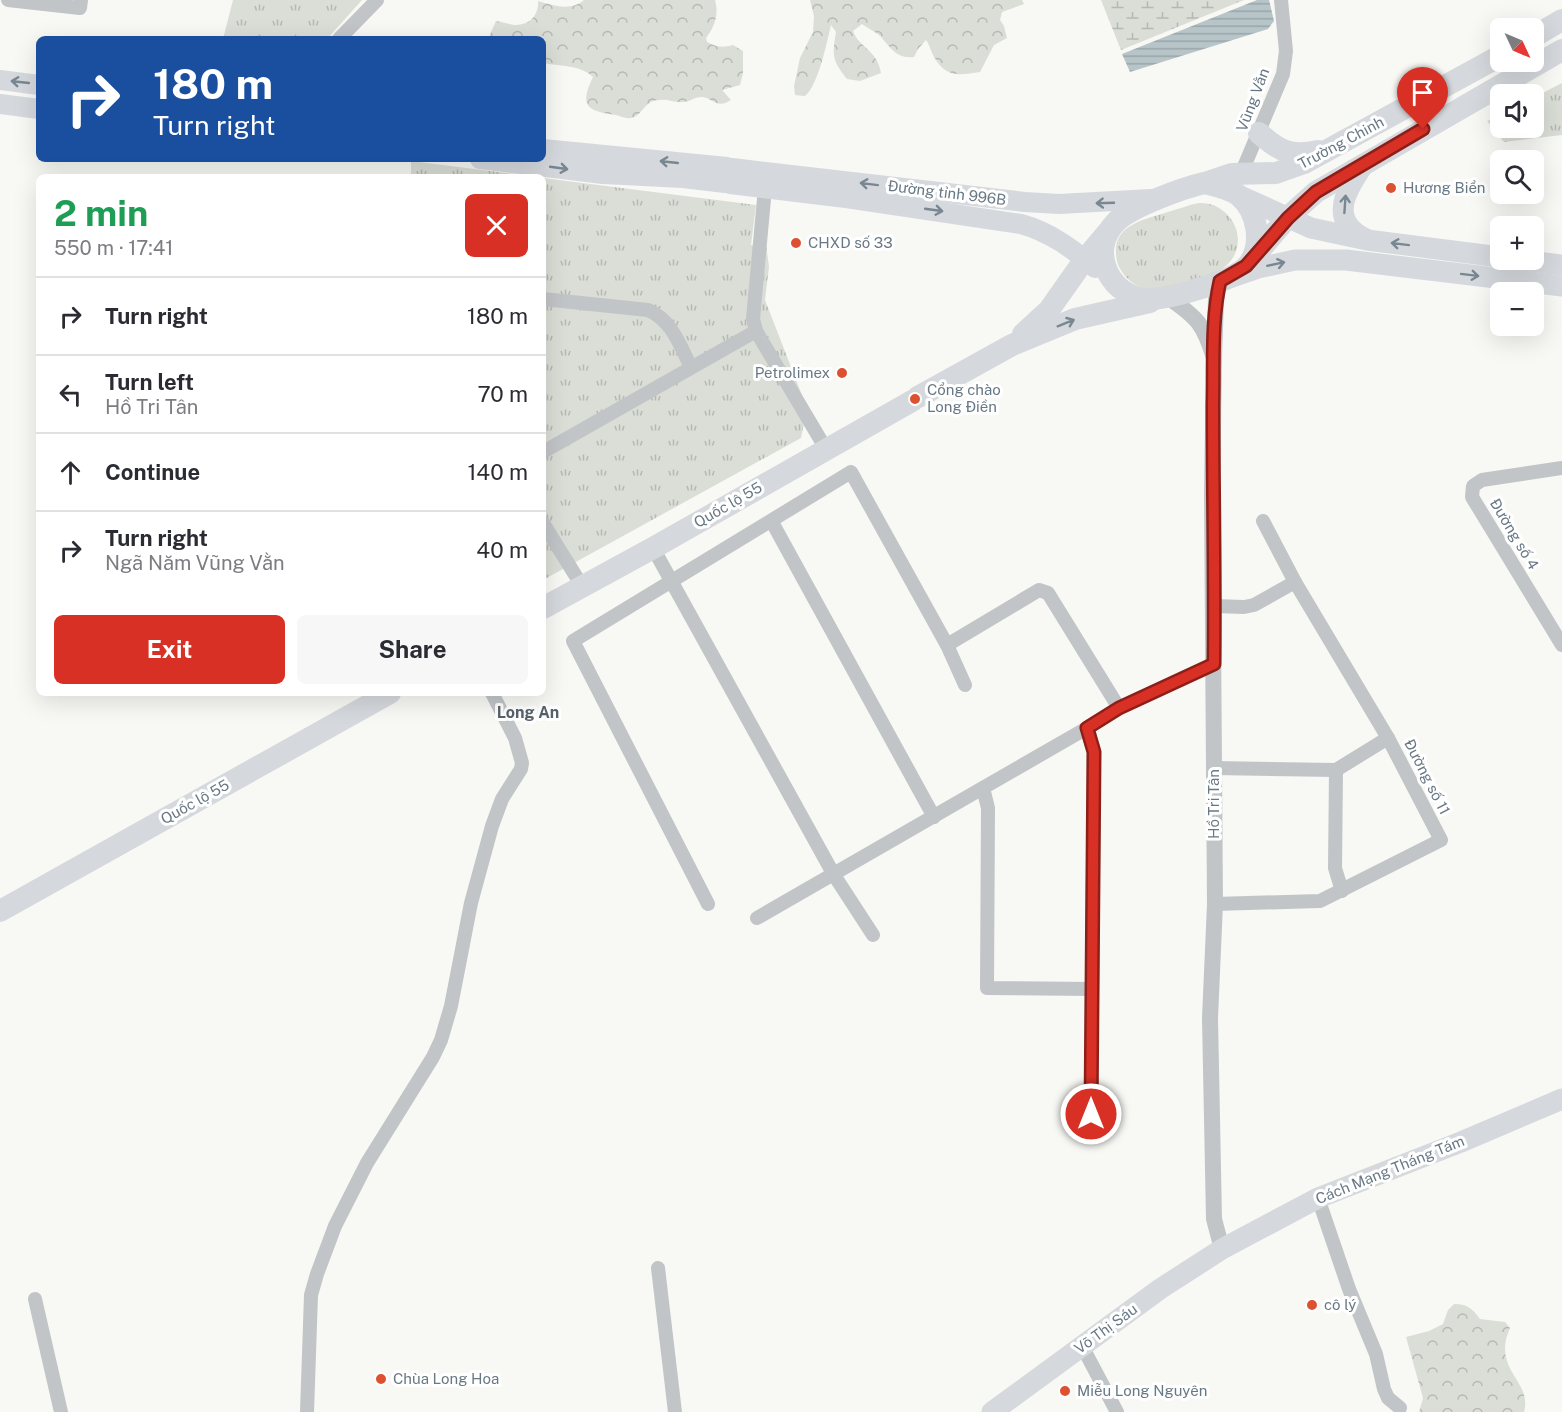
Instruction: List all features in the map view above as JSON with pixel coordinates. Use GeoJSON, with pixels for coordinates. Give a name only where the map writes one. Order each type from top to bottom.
{"type":"FeatureCollection","features":[{"type":"Feature","properties":{"kind":"highway"},"geometry":{"type":"LineString","coordinates":[[1544,31],[1562,20]]}},
{"type":"Feature","properties":{"kind":"highway","name":"Trường Chinh"},"geometry":{"type":"LineString","coordinates":[[1246,266],[1288,218],[1316,192],[1562,50]]}},
{"type":"Feature","properties":{"kind":"highway","name":"Trường Chinh"},"geometry":{"type":"LineString","coordinates":[[1163,198],[1221,177],[1240,185],[1291,169],[1335,148],[1490,62]]}},
{"type":"Feature","properties":{"kind":"highway"},"geometry":{"type":"LineString","coordinates":[[1259,133],[1279,149],[1291,153],[1305,154],[1335,148]]}},
{"type":"Feature","properties":{"kind":"highway"},"geometry":{"type":"LineString","coordinates":[[1163,198],[1123,215],[1113,224],[1106,236],[1103,250],[1104,263],[1114,284],[1131,296],[1145,299],[1169,298],[1220,281],[1246,266],[1254,252],[1257,237],[1255,222],[1240,185]]}},
{"type":"Feature","properties":{"kind":"highway","name":"Quốc lộ 55"},"geometry":{"type":"LineString","coordinates":[[1012,345],[1049,310],[1113,224]]}},
{"type":"Feature","properties":{"kind":"highway","name":"Quốc lộ 55"},"geometry":{"type":"LineString","coordinates":[[546,606],[1012,345],[1075,319],[1169,298]]}},
{"type":"Feature","properties":{"kind":"highway","name":"Quốc lộ 55"},"geometry":{"type":"LineString","coordinates":[[0,911],[385,696]]}},
{"type":"Feature","properties":{"kind":"main road"},"geometry":{"type":"LineString","coordinates":[[0,80],[36,85]]}},
{"type":"Feature","properties":{"kind":"main road"},"geometry":{"type":"LineString","coordinates":[[0,104],[36,109]]}},
{"type":"Feature","properties":{"kind":"main road","name":"Đường tỉnh 996B"},"geometry":{"type":"LineString","coordinates":[[546,149],[729,176],[1025,202],[1059,204],[1163,198]]}},
{"type":"Feature","properties":{"kind":"main road","name":"Đường tỉnh 996B"},"geometry":{"type":"LineString","coordinates":[[489,162],[514,170],[683,178],[729,176],[765,188],[1021,224],[1044,232],[1069,246],[1114,284]]}},
{"type":"Feature","properties":{"kind":"main road"},"geometry":{"type":"LineString","coordinates":[[1364,164],[1349,185],[1343,199],[1343,212],[1351,228],[1367,240]]}},
{"type":"Feature","properties":{"kind":"main road"},"geometry":{"type":"LineString","coordinates":[[1240,185],[1288,218],[1311,228],[1367,240],[1490,256]]}},
{"type":"Feature","properties":{"kind":"main road"},"geometry":{"type":"LineString","coordinates":[[1220,281],[1258,268],[1295,260],[1346,260],[1562,286]]}},
{"type":"Feature","properties":{"kind":"main road"},"geometry":{"type":"LineString","coordinates":[[1544,263],[1562,265]]}},
{"type":"Feature","properties":{"kind":"main road","name":"Cách Mạng Tháng Tám"},"geometry":{"type":"LineString","coordinates":[[1222,1249],[1318,1198],[1461,1142],[1562,1099]]}},
{"type":"Feature","properties":{"kind":"main road","name":"Võ Thị Sáu"},"geometry":{"type":"LineString","coordinates":[[993,1412],[1160,1289],[1222,1249]]}},
{"type":"Feature","properties":{"kind":"street"},"geometry":{"type":"LineString","coordinates":[[8,0],[80,8],[81,0]]}},
{"type":"Feature","properties":{"kind":"street"},"geometry":{"type":"LineString","coordinates":[[342,36],[377,0]]}},
{"type":"Feature","properties":{"kind":"street","name":"Vũng Vằn"},"geometry":{"type":"LineString","coordinates":[[1240,185],[1285,64],[1286,51],[1281,0]]}},
{"type":"Feature","properties":{"kind":"street"},"geometry":{"type":"LineString","coordinates":[[765,188],[752,306],[753,319],[756,331],[826,449]]}},
{"type":"Feature","properties":{"kind":"street","name":"Hồ Tri Tân"},"geometry":{"type":"LineString","coordinates":[[1220,281],[1216,299],[1212,494],[1215,606],[1215,904],[1210,1018],[1214,1219],[1222,1249]]}},
{"type":"Feature","properties":{"kind":"street"},"geometry":{"type":"LineString","coordinates":[[1169,298],[1199,321],[1207,335],[1214,358]]}},
{"type":"Feature","properties":{"kind":"street"},"geometry":{"type":"LineString","coordinates":[[546,299],[648,310],[658,314],[672,331],[691,367]]}},
{"type":"Feature","properties":{"kind":"street"},"geometry":{"type":"LineString","coordinates":[[546,450],[756,331]]}},
{"type":"Feature","properties":{"kind":"street","name":"Đường số 4"},"geometry":{"type":"LineString","coordinates":[[1562,468],[1482,480],[1473,486],[1472,497],[1562,645]]}},
{"type":"Feature","properties":{"kind":"street"},"geometry":{"type":"LineString","coordinates":[[708,904],[573,641],[851,472],[947,645],[965,685]]}},
{"type":"Feature","properties":{"kind":"street","name":"Đường số 11"},"geometry":{"type":"LineString","coordinates":[[1215,904],[1320,901],[1441,840],[1388,738],[1295,582],[1263,521]]}},
{"type":"Feature","properties":{"kind":"street"},"geometry":{"type":"LineString","coordinates":[[772,522],[934,817]]}},
{"type":"Feature","properties":{"kind":"street"},"geometry":{"type":"LineString","coordinates":[[546,529],[582,586]]}},
{"type":"Feature","properties":{"kind":"street"},"geometry":{"type":"LineString","coordinates":[[653,548],[834,875],[873,935]]}},
{"type":"Feature","properties":{"kind":"street"},"geometry":{"type":"LineString","coordinates":[[1215,606],[1244,608],[1254,605],[1295,582]]}},
{"type":"Feature","properties":{"kind":"street"},"geometry":{"type":"LineString","coordinates":[[947,645],[1039,590],[1048,593],[1119,708]]}},
{"type":"Feature","properties":{"kind":"street"},"geometry":{"type":"LineString","coordinates":[[757,918],[1119,708],[1214,664]]}},
{"type":"Feature","properties":{"kind":"street"},"geometry":{"type":"LineString","coordinates":[[307,1412],[311,1295],[317,1274],[335,1226],[367,1163],[433,1057],[441,1040],[455,988],[471,903],[492,826],[502,799],[521,769],[522,758],[515,738],[494,696]]}},
{"type":"Feature","properties":{"kind":"street"},"geometry":{"type":"LineString","coordinates":[[1087,728],[1094,752],[1091,1114]]}},
{"type":"Feature","properties":{"kind":"street"},"geometry":{"type":"LineString","coordinates":[[1214,768],[1336,770],[1388,738]]}},
{"type":"Feature","properties":{"kind":"street"},"geometry":{"type":"LineString","coordinates":[[1336,770],[1335,868],[1342,891]]}},
{"type":"Feature","properties":{"kind":"street"},"geometry":{"type":"LineString","coordinates":[[983,788],[988,807],[987,988],[1092,988]]}},
{"type":"Feature","properties":{"kind":"street"},"geometry":{"type":"LineString","coordinates":[[1318,1198],[1348,1289],[1376,1354],[1384,1389],[1388,1398],[1400,1408]]}},
{"type":"Feature","properties":{"kind":"street"},"geometry":{"type":"LineString","coordinates":[[658,1268],[675,1412]]}},
{"type":"Feature","properties":{"kind":"street"},"geometry":{"type":"LineString","coordinates":[[35,1299],[61,1412]]}},
{"type":"Feature","properties":{"kind":"street"},"geometry":{"type":"LineString","coordinates":[[1082,1346],[1118,1412]]}},
{"type":"Feature","properties":{"kind":"green space"},"geometry":{"type":"Polygon","coordinates":[[[233,0],[362,0],[330,36],[224,36],[233,0]]]}},
{"type":"Feature","properties":{"kind":"green space"},"geometry":{"type":"Polygon","coordinates":[[[584,0],[715,0],[716,15],[712,29],[706,38],[707,42],[720,46],[733,45],[743,51],[743,73],[740,85],[722,90],[731,100],[726,103],[722,104],[701,97],[683,102],[654,101],[646,105],[638,115],[625,118],[599,112],[589,106],[586,95],[593,77],[588,73],[576,68],[546,63],[546,36],[489,36],[496,21],[517,25],[533,18],[538,1],[567,7],[584,0]]]}},
{"type":"Feature","properties":{"kind":"green space"},"geometry":{"type":"Polygon","coordinates":[[[810,0],[1022,0],[1024,4],[1002,12],[1000,20],[1007,38],[994,45],[980,72],[972,73],[957,74],[946,71],[937,61],[926,40],[914,57],[902,56],[879,35],[862,24],[853,31],[876,59],[881,73],[860,81],[847,79],[834,57],[836,32],[831,25],[821,63],[810,91],[805,96],[795,95],[794,86],[800,58],[813,32],[814,16],[810,0]]]}},
{"type":"Feature","properties":{"kind":"green space"},"geometry":{"type":"Polygon","coordinates":[[[1101,0],[1244,0],[1121,50],[1101,0]]]}},
{"type":"Feature","properties":{"kind":"green space"},"geometry":{"type":"Polygon","coordinates":[[[1562,83],[1562,135],[1544,137],[1544,92],[1562,83]]]}},
{"type":"Feature","properties":{"kind":"green space"},"geometry":{"type":"Polygon","coordinates":[[[1501,138],[1537,138],[1504,142],[1501,138]]]}},
{"type":"Feature","properties":{"kind":"green space"},"geometry":{"type":"Polygon","coordinates":[[[411,162],[419,162],[513,174],[411,174],[411,162]]]}},
{"type":"Feature","properties":{"kind":"green space"},"geometry":{"type":"Polygon","coordinates":[[[546,178],[756,205],[751,245],[766,244],[769,267],[765,300],[807,408],[801,438],[546,578],[546,178]]]}},
{"type":"Feature","properties":{"kind":"green space"},"geometry":{"type":"Polygon","coordinates":[[[1199,203],[1210,204],[1220,209],[1234,224],[1238,244],[1228,264],[1203,277],[1158,289],[1144,288],[1129,280],[1120,269],[1117,260],[1117,243],[1120,235],[1142,220],[1199,203]]]}},
{"type":"Feature","properties":{"kind":"green space"},"geometry":{"type":"Polygon","coordinates":[[[1454,1304],[1469,1307],[1480,1319],[1505,1322],[1510,1328],[1505,1354],[1508,1365],[1523,1392],[1524,1412],[1419,1412],[1423,1398],[1406,1337],[1429,1331],[1443,1324],[1448,1310],[1454,1304]]]}},
{"type":"Feature","properties":{"kind":"shaded area"},"geometry":{"type":"Polygon","coordinates":[[[1257,0],[1269,0],[1274,21],[1268,29],[1130,72],[1122,54],[1257,0]]]}},
{"type":"Feature","properties":{"kind":"place","name":"Hương Biển"},"geometry":{"type":"Point","coordinates":[1391,188]}},
{"type":"Feature","properties":{"kind":"place","name":"CHXD số 33"},"geometry":{"type":"Point","coordinates":[796,243]}},
{"type":"Feature","properties":{"kind":"place","name":"Petrolimex"},"geometry":{"type":"Point","coordinates":[842,373]}},
{"type":"Feature","properties":{"kind":"place","name":"Cổng chào Long Điền"},"geometry":{"type":"Point","coordinates":[915,399]}},
{"type":"Feature","properties":{"kind":"place","name":"cô lý"},"geometry":{"type":"Point","coordinates":[1312,1305]}},
{"type":"Feature","properties":{"kind":"place","name":"Chùa Long Hoa"},"geometry":{"type":"Point","coordinates":[381,1379]}},
{"type":"Feature","properties":{"kind":"place","name":"Miễu Long Nguyên"},"geometry":{"type":"Point","coordinates":[1065,1391]}},
{"type":"Feature","properties":{"kind":"district","name":"Long An"},"geometry":{"type":"Point","coordinates":[528,712]}},
{"type":"Feature","properties":{"kind":"route"},"geometry":{"type":"LineString","coordinates":[[1091,1114],[1094,752],[1087,728],[1119,708],[1214,664],[1212,494],[1214,358],[1216,299],[1220,281],[1246,266],[1288,218],[1316,192],[1423,129]]}}]}
